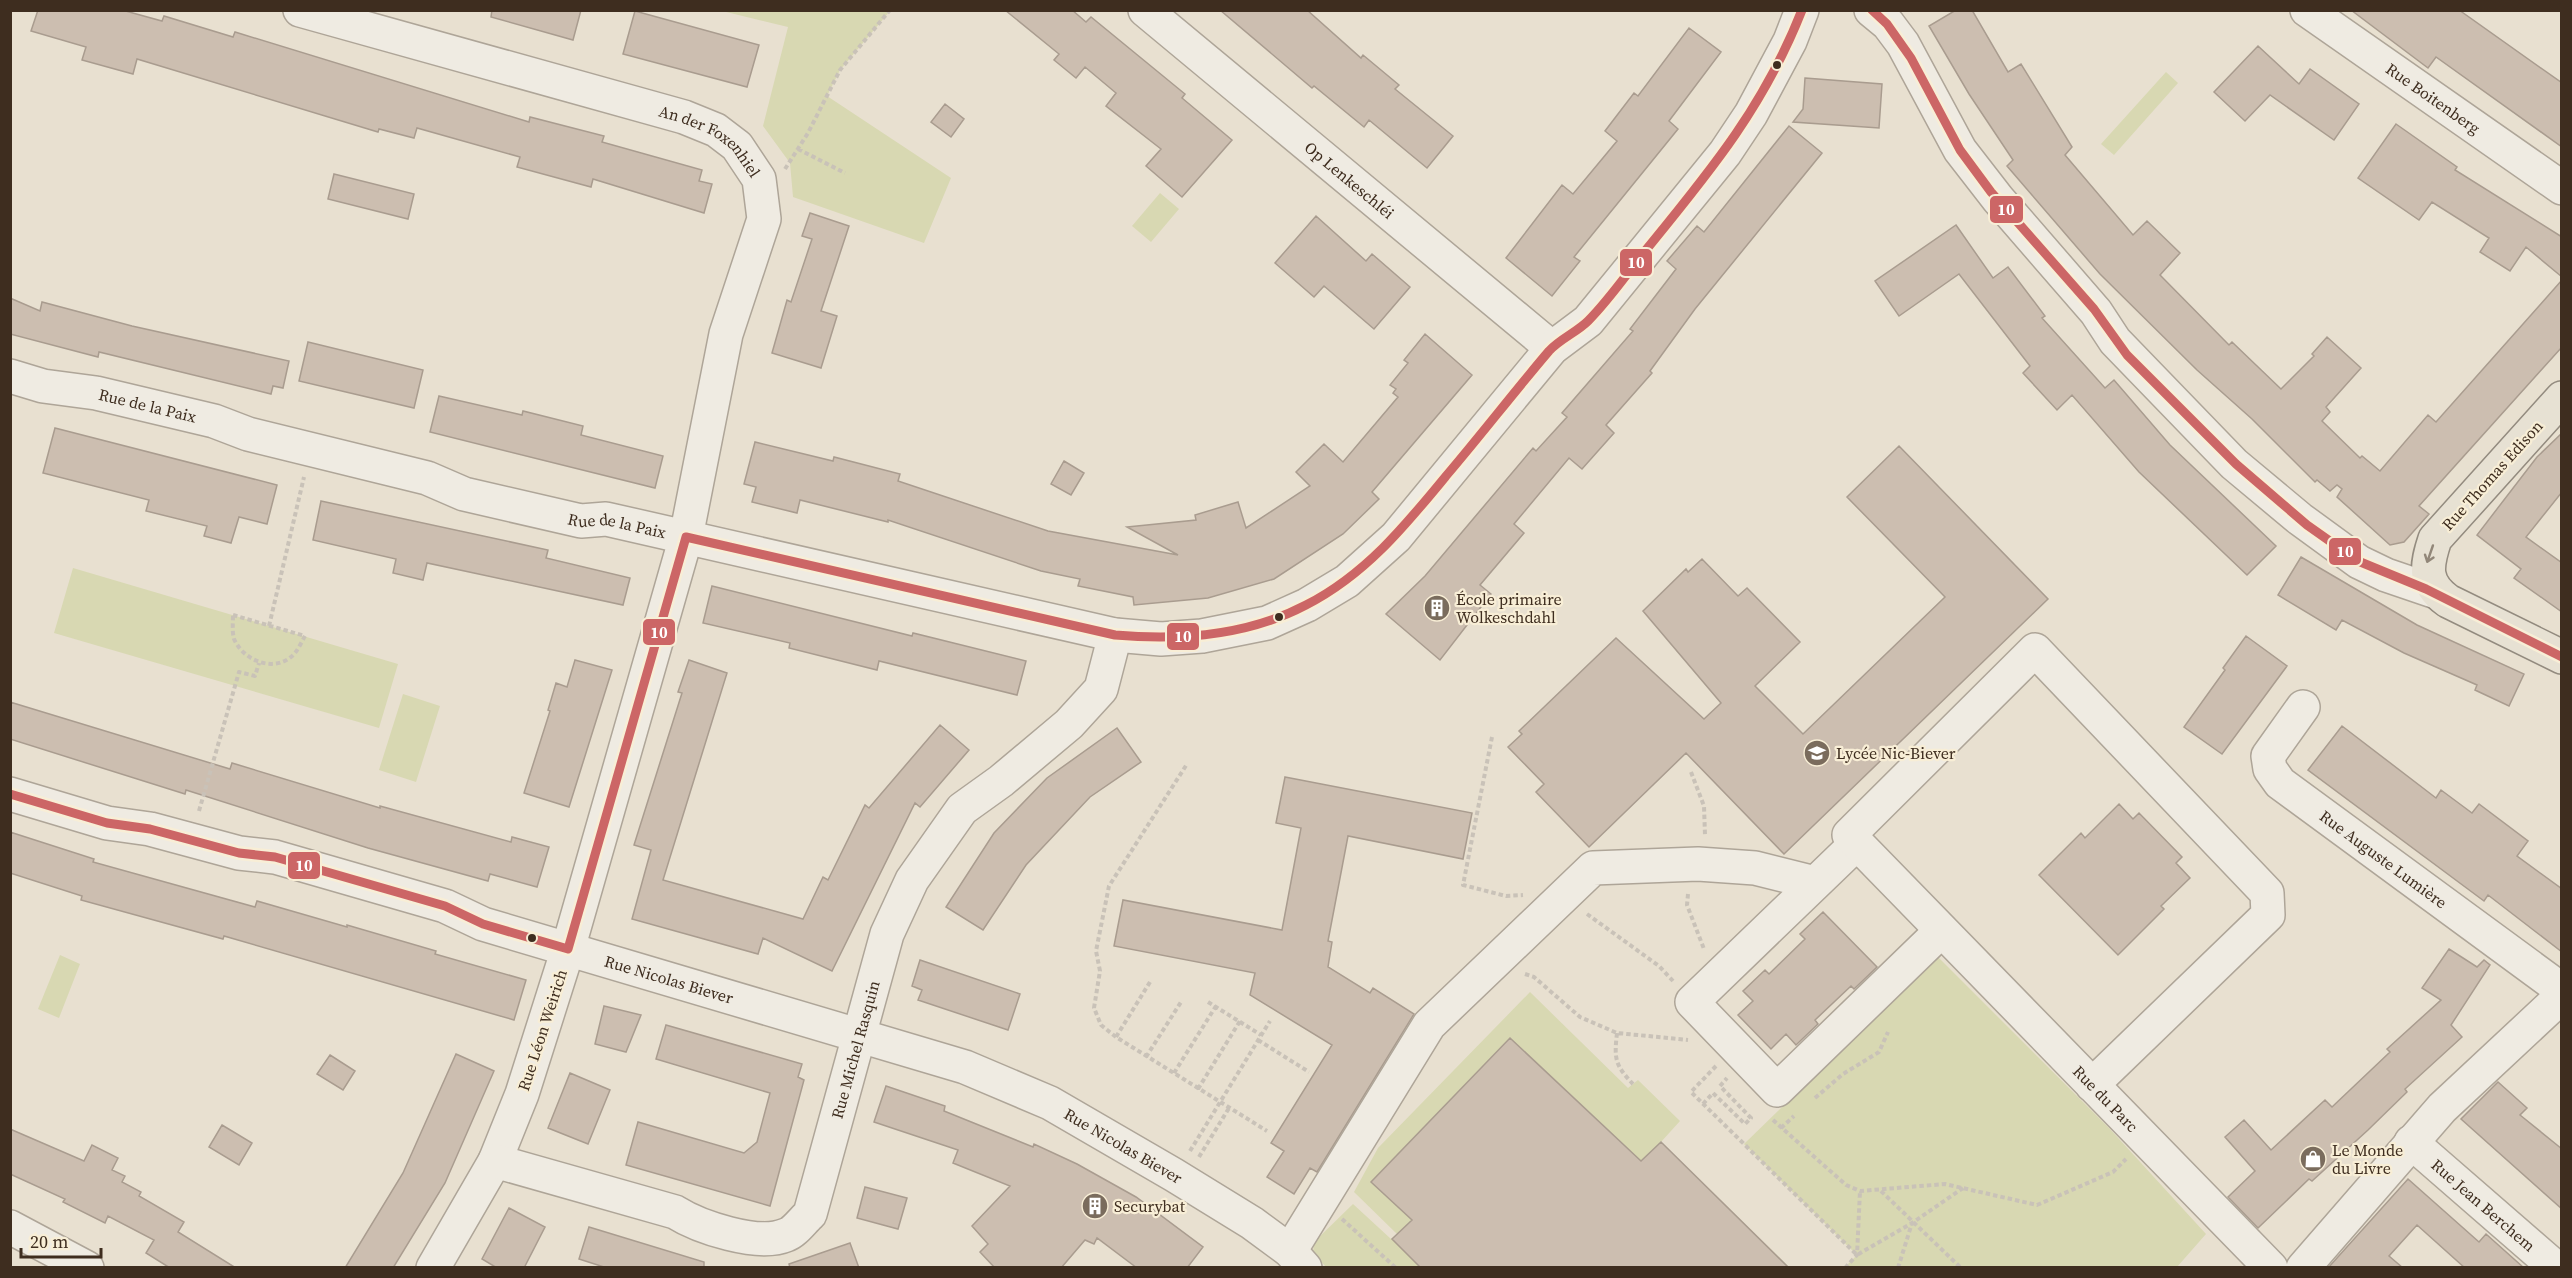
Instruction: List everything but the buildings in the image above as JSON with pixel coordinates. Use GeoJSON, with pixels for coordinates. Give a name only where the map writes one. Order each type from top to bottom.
{"type":"FeatureCollection","features":[{"type":"Feature","properties":{"kind":"main road","name":"Rue Thomas Edison"},"geometry":{"type":"LineString","coordinates":[[2433,591],[2426,564],[2435,539],[2562,398]]}},
{"type":"Feature","properties":{"kind":"main road"},"geometry":{"type":"LineString","coordinates":[[2433,591],[2448,601],[2562,657]]}},
{"type":"Feature","properties":{"kind":"street","name":"An der Foxenhiel"},"geometry":{"type":"LineString","coordinates":[[300,10],[684,117],[716,130],[737,146],[750,163],[759,179],[764,219],[726,334],[686,537]]}},
{"type":"Feature","properties":{"kind":"street","name":"Op Lenkeschléi"},"geometry":{"type":"LineString","coordinates":[[1145,10],[1552,348]]}},
{"type":"Feature","properties":{"kind":"street","name":"Rue de la Paix"},"geometry":{"type":"LineString","coordinates":[[10,376],[43,386],[96,393],[214,421],[248,434],[427,478],[476,497],[581,521],[606,519],[1115,635],[1161,639],[1192,637],[1267,623],[1307,605],[1347,581],[1396,537],[1552,348],[1588,321],[1725,153],[1751,114],[1790,41],[1802,10]]}},
{"type":"Feature","properties":{"kind":"street"},"geometry":{"type":"LineString","coordinates":[[1871,10],[1888,24],[1903,44],[1960,150],[1998,199],[2096,312],[2115,341],[2234,464],[2300,519],[2359,562],[2386,575],[2433,591]]}},
{"type":"Feature","properties":{"kind":"street","name":"Rue Boitenberg"},"geometry":{"type":"LineString","coordinates":[[2307,10],[2562,188]]}},
{"type":"Feature","properties":{"kind":"street","name":"Rue Léon Weirich"},"geometry":{"type":"LineString","coordinates":[[433,1268],[495,1161],[522,1094],[568,949],[686,537]]}},
{"type":"Feature","properties":{"kind":"street","name":"Rue Michel Rasquin"},"geometry":{"type":"LineString","coordinates":[[495,1161],[675,1212],[689,1221],[742,1235],[767,1240],[788,1235],[810,1214],[887,934],[912,880],[962,809],[1001,781],[1069,723],[1101,689],[1115,635]]}},
{"type":"Feature","properties":{"kind":"street"},"geometry":{"type":"LineString","coordinates":[[1941,931],[1778,1090],[1692,1002],[1857,843],[1849,835],[2035,650],[2267,893],[2268,915],[2092,1085]]}},
{"type":"Feature","properties":{"kind":"street","name":"Rue Auguste Lumière"},"geometry":{"type":"LineString","coordinates":[[2303,707],[2268,756],[2270,769],[2280,783],[2562,990]]}},
{"type":"Feature","properties":{"kind":"street","name":"Rue Nicolas Biever"},"geometry":{"type":"LineString","coordinates":[[10,794],[107,823],[150,829],[240,853],[275,857],[445,906],[483,924],[860,1033],[965,1067],[1050,1103],[1252,1223],[1298,1259]]}},
{"type":"Feature","properties":{"kind":"street","name":"Rue du Parc"},"geometry":{"type":"LineString","coordinates":[[1857,843],[2271,1268]]}},
{"type":"Feature","properties":{"kind":"street"},"geometry":{"type":"LineString","coordinates":[[1298,1259],[1429,1025],[1593,868],[1698,864],[1755,868],[1815,883]]}},
{"type":"Feature","properties":{"kind":"street"},"geometry":{"type":"LineString","coordinates":[[2303,1268],[2411,1142],[2562,996]]}},
{"type":"Feature","properties":{"kind":"street","name":"Rue Jean Berchem"},"geometry":{"type":"LineString","coordinates":[[2411,1142],[2556,1268]]}},
{"type":"Feature","properties":{"kind":"street"},"geometry":{"type":"LineString","coordinates":[[10,1227],[87,1268]]}},
{"type":"Feature","properties":{"kind":"path"},"geometry":{"type":"LineString","coordinates":[[784,169],[798,149],[840,70],[890,10]]}},
{"type":"Feature","properties":{"kind":"path"},"geometry":{"type":"LineString","coordinates":[[798,149],[845,173]]}},
{"type":"Feature","properties":{"kind":"path"},"geometry":{"type":"LineString","coordinates":[[270,626],[306,469]]}},
{"type":"Feature","properties":{"kind":"path"},"geometry":{"type":"LineString","coordinates":[[233,615],[305,636],[294,654],[278,663],[259,663],[242,653],[233,636],[233,615]]}},
{"type":"Feature","properties":{"kind":"path"},"geometry":{"type":"LineString","coordinates":[[190,841],[239,672],[255,676],[259,663]]}},
{"type":"Feature","properties":{"kind":"path"},"geometry":{"type":"LineString","coordinates":[[1468,864],[1492,737]]}},
{"type":"Feature","properties":{"kind":"path"},"geometry":{"type":"LineString","coordinates":[[1187,764],[1109,886],[1096,951],[1100,971],[1094,1008],[1101,1025],[1116,1037],[1267,1131]]}},
{"type":"Feature","properties":{"kind":"path"},"geometry":{"type":"LineString","coordinates":[[1494,964],[1534,977],[1580,1017],[1617,1033],[1695,1041]]}},
{"type":"Feature","properties":{"kind":"path"},"geometry":{"type":"LineString","coordinates":[[1116,1037],[1150,982]]}},
{"type":"Feature","properties":{"kind":"path"},"geometry":{"type":"LineString","coordinates":[[1146,1056],[1180,1002]]}},
{"type":"Feature","properties":{"kind":"path"},"geometry":{"type":"LineString","coordinates":[[1208,1002],[1261,1035]]}},
{"type":"Feature","properties":{"kind":"path"},"geometry":{"type":"LineString","coordinates":[[1174,1074],[1216,1006]]}},
{"type":"Feature","properties":{"kind":"path"},"geometry":{"type":"LineString","coordinates":[[1198,1089],[1240,1021]]}},
{"type":"Feature","properties":{"kind":"path"},"geometry":{"type":"LineString","coordinates":[[1196,1141],[1270,1021]]}},
{"type":"Feature","properties":{"kind":"path"},"geometry":{"type":"LineString","coordinates":[[1807,1104],[1843,1074],[1879,1052],[1888,1032]]}},
{"type":"Feature","properties":{"kind":"path"},"geometry":{"type":"LineString","coordinates":[[1617,1033],[1615,1053],[1618,1069],[1633,1084]]}},
{"type":"Feature","properties":{"kind":"path"},"geometry":{"type":"LineString","coordinates":[[1258,1040],[1308,1072]]}},
{"type":"Feature","properties":{"kind":"path"},"geometry":{"type":"LineString","coordinates":[[1703,1104],[1713,1093],[1745,1124],[1751,1118],[1720,1086],[1730,1076],[1711,1056]]}},
{"type":"Feature","properties":{"kind":"path"},"geometry":{"type":"LineString","coordinates":[[1718,1064],[1691,1092],[1857,1255]]}},
{"type":"Feature","properties":{"kind":"path"},"geometry":{"type":"LineString","coordinates":[[1193,1167],[1229,1108]]}},
{"type":"Feature","properties":{"kind":"path"},"geometry":{"type":"LineString","coordinates":[[1781,1128],[1798,1112]]}},
{"type":"Feature","properties":{"kind":"path"},"geometry":{"type":"LineString","coordinates":[[1766,1113],[1846,1185],[1860,1191],[1945,1184],[2037,1205],[2113,1172],[2146,1140]]}},
{"type":"Feature","properties":{"kind":"path"},"geometry":{"type":"LineString","coordinates":[[1845,1268],[1857,1255],[1912,1223],[1963,1188]]}},
{"type":"Feature","properties":{"kind":"path"},"geometry":{"type":"LineString","coordinates":[[1857,1255],[1860,1191]]}},
{"type":"Feature","properties":{"kind":"path"},"geometry":{"type":"LineString","coordinates":[[1881,1191],[1961,1268]]}},
{"type":"Feature","properties":{"kind":"path"},"geometry":{"type":"LineString","coordinates":[[1339,1217],[1396,1268]]}},
{"type":"Feature","properties":{"kind":"path"},"geometry":{"type":"LineString","coordinates":[[1898,1268],[1912,1223]]}},
{"type":"Feature","properties":{"kind":"green space"},"geometry":{"type":"Polygon","coordinates":[[[722,11],[890,11],[840,70],[827,96],[951,178],[924,243],[793,197],[790,163],[763,126],[788,27],[722,11]]]}},
{"type":"Feature","properties":{"kind":"green space"},"geometry":{"type":"Polygon","coordinates":[[[2166,72],[2178,83],[2114,155],[2101,144],[2166,72]]]}},
{"type":"Feature","properties":{"kind":"green space"},"geometry":{"type":"Polygon","coordinates":[[[1160,193],[1179,209],[1151,242],[1132,226],[1160,193]]]}},
{"type":"Feature","properties":{"kind":"green space"},"geometry":{"type":"Polygon","coordinates":[[[73,568],[398,664],[379,728],[54,633],[73,568]]]}},
{"type":"Feature","properties":{"kind":"green space"},"geometry":{"type":"Polygon","coordinates":[[[403,694],[440,706],[416,782],[379,770],[403,694]]]}},
{"type":"Feature","properties":{"kind":"green space"},"geometry":{"type":"Polygon","coordinates":[[[60,955],[80,964],[59,1018],[38,1009],[60,955]]]}},
{"type":"Feature","properties":{"kind":"green space"},"geometry":{"type":"Polygon","coordinates":[[[1937,956],[2109,1128],[2206,1234],[2177,1267],[1845,1267],[1857,1255],[1744,1144],[1937,956]]]}},
{"type":"Feature","properties":{"kind":"green space"},"geometry":{"type":"Polygon","coordinates":[[[1530,992],[1628,1088],[1638,1080],[1680,1121],[1661,1142],[1789,1267],[1327,1268],[1313,1253],[1314,1242],[1353,1204],[1391,1239],[1397,1234],[1354,1192],[1378,1148],[1530,992]]]}},
{"type":"Feature","properties":{"kind":"transit line","name":"10"},"geometry":{"type":"LineString","coordinates":[[10,794],[107,823],[150,829],[239,853],[275,857],[445,906],[483,924],[568,949],[686,537],[1115,635],[1164,637],[1213,634],[1261,624],[1306,605],[1347,579],[1383,548],[1431,495],[1549,351],[1584,325],[1605,303],[1736,134],[1772,76],[1802,10]]}},
{"type":"Feature","properties":{"kind":"transit line","name":"10"},"geometry":{"type":"LineString","coordinates":[[1872,10],[1887,24],[1911,58],[1960,150],[1991,192],[2094,309],[2127,355],[2236,464],[2307,525],[2358,561],[2426,589],[2562,657]]}},
{"type":"Feature","properties":{"kind":"place","name":"École primaire Wolkeschdahl"},"geometry":{"type":"Point","coordinates":[1437,608]}},
{"type":"Feature","properties":{"kind":"place","name":"Lycée Nic-Biever"},"geometry":{"type":"Point","coordinates":[1817,753]}},
{"type":"Feature","properties":{"kind":"place","name":"Le Monde du Livre"},"geometry":{"type":"Point","coordinates":[2313,1159]}},
{"type":"Feature","properties":{"kind":"place","name":"Securybat"},"geometry":{"type":"Point","coordinates":[1095,1206]}}]}
